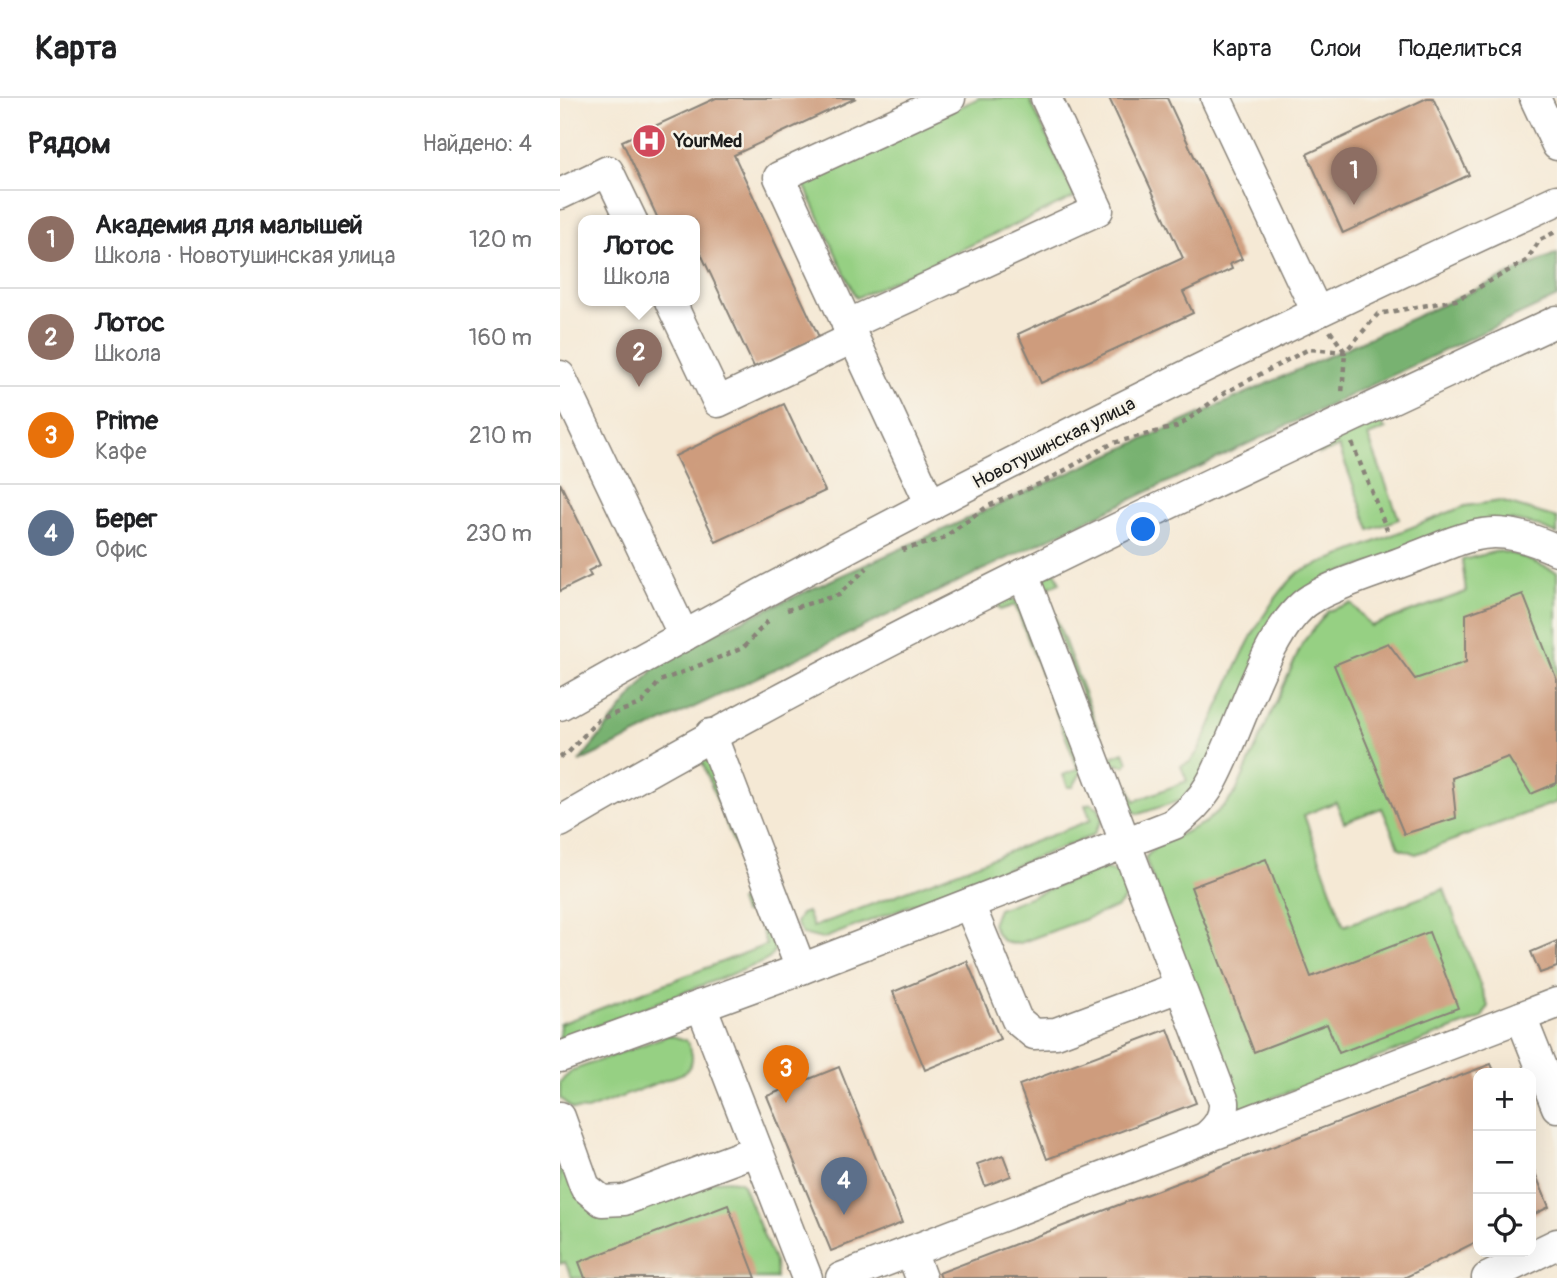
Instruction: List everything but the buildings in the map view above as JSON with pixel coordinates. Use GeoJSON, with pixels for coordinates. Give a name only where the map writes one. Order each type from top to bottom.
{"type":"FeatureCollection","features":[{"type":"Feature","properties":{"kind":"street"},"geometry":{"type":"LineString","coordinates":[[931,505],[779,177],[950,98]]}},
{"type":"Feature","properties":{"kind":"street"},"geometry":{"type":"LineString","coordinates":[[672,306],[718,402],[850,332],[1098,209],[1046,98]]}},
{"type":"Feature","properties":{"kind":"street"},"geometry":{"type":"LineString","coordinates":[[1216,98],[1316,310]]}},
{"type":"Feature","properties":{"kind":"street"},"geometry":{"type":"LineString","coordinates":[[1535,98],[1557,145]]}},
{"type":"Feature","properties":{"kind":"street"},"geometry":{"type":"LineString","coordinates":[[560,194],[608,171],[629,215]]}},
{"type":"Feature","properties":{"kind":"street","name":"Новотушинская улица"},"geometry":{"type":"LineString","coordinates":[[560,705],[931,505],[1316,310],[1557,200]]}},
{"type":"Feature","properties":{"kind":"street"},"geometry":{"type":"LineString","coordinates":[[560,822],[711,734],[1023,574],[1557,321]]}},
{"type":"Feature","properties":{"kind":"street"},"geometry":{"type":"LineString","coordinates":[[560,376],[684,636]]}},
{"type":"Feature","properties":{"kind":"street"},"geometry":{"type":"LineString","coordinates":[[560,1056],[801,969],[1174,824],[1194,807],[1210,786],[1288,621],[1311,599],[1479,532],[1510,532],[1557,550]]}},
{"type":"Feature","properties":{"kind":"street"},"geometry":{"type":"LineString","coordinates":[[1023,574],[1123,843],[1224,1102],[1225,1113],[1205,1138]]}},
{"type":"Feature","properties":{"kind":"street"},"geometry":{"type":"LineString","coordinates":[[711,734],[801,969]]}},
{"type":"Feature","properties":{"kind":"street"},"geometry":{"type":"LineString","coordinates":[[969,904],[1017,1020],[1034,1034],[1056,1033],[1179,987]]}},
{"type":"Feature","properties":{"kind":"street"},"geometry":{"type":"LineString","coordinates":[[841,1278],[916,1265],[1205,1138],[1557,1003]]}},
{"type":"Feature","properties":{"kind":"street"},"geometry":{"type":"LineString","coordinates":[[701,1005],[755,1151],[807,1278]]}},
{"type":"Feature","properties":{"kind":"street"},"geometry":{"type":"LineString","coordinates":[[1521,1017],[1557,1107]]}},
{"type":"Feature","properties":{"kind":"street"},"geometry":{"type":"LineString","coordinates":[[560,1117],[585,1187],[602,1201],[624,1200],[755,1151]]}},
{"type":"Feature","properties":{"kind":"street"},"geometry":{"type":"LineString","coordinates":[[1488,1278],[1557,1244]]}},
{"type":"Feature","properties":{"kind":"path"},"geometry":{"type":"LineString","coordinates":[[892,552],[942,540],[988,506],[1044,482],[1113,443],[1179,426],[1224,393],[1309,349],[1345,352],[1378,314],[1456,300],[1526,261],[1540,240],[1557,232]]}},
{"type":"Feature","properties":{"kind":"path"},"geometry":{"type":"LineString","coordinates":[[560,757],[568,753],[598,720],[642,703],[660,681],[743,648],[774,615],[838,595],[872,563]]}},
{"type":"Feature","properties":{"kind":"green space"},"geometry":{"type":"Polygon","coordinates":[[[979,98],[1029,98],[1075,197],[856,298],[802,180],[979,98]]]}},
{"type":"Feature","properties":{"kind":"green space"},"geometry":{"type":"Polygon","coordinates":[[[1557,253],[1557,297],[579,762],[665,655],[1557,253]]]}},
{"type":"Feature","properties":{"kind":"green space"},"geometry":{"type":"Polygon","coordinates":[[[1378,423],[1386,429],[1368,436],[1399,519],[1370,530],[1339,447],[1319,454],[1319,448],[1378,423]]]}},
{"type":"Feature","properties":{"kind":"green space"},"geometry":{"type":"Polygon","coordinates":[[[1500,501],[1557,518],[1557,534],[1532,524],[1509,520],[1326,577],[1215,759],[1182,800],[1139,814],[1122,807],[1117,793],[1128,786],[1135,801],[1187,781],[1181,766],[1190,762],[1199,750],[1242,655],[1267,610],[1299,572],[1465,506],[1500,501]]]}},
{"type":"Feature","properties":{"kind":"green space"},"geometry":{"type":"Polygon","coordinates":[[[1498,551],[1517,555],[1557,572],[1557,802],[1416,854],[1399,848],[1382,808],[1344,822],[1336,802],[1304,815],[1344,926],[1444,889],[1488,1006],[1482,1018],[1243,1109],[1237,1105],[1145,858],[1155,847],[1206,822],[1236,792],[1303,642],[1328,611],[1351,603],[1371,626],[1466,592],[1462,560],[1498,551]]]}},
{"type":"Feature","properties":{"kind":"green space"},"geometry":{"type":"Polygon","coordinates":[[[1055,571],[1060,583],[1045,589],[1109,758],[1124,752],[1128,762],[1125,766],[1109,763],[1040,589],[1045,576],[1055,571]]]}},
{"type":"Feature","properties":{"kind":"green space"},"geometry":{"type":"Polygon","coordinates":[[[1007,596],[1021,604],[1083,769],[1073,787],[1068,787],[1063,775],[1078,769],[1015,605],[1000,610],[996,601],[1007,596]]]}},
{"type":"Feature","properties":{"kind":"green space"},"geometry":{"type":"Polygon","coordinates":[[[702,756],[709,761],[759,895],[748,913],[743,913],[739,901],[754,895],[702,762],[687,767],[683,758],[702,756]]]}},
{"type":"Feature","properties":{"kind":"green space"},"geometry":{"type":"Polygon","coordinates":[[[1090,803],[1099,808],[1102,820],[1094,834],[1087,838],[822,939],[802,934],[796,923],[801,914],[807,912],[813,927],[1091,820],[1085,805],[1090,803]]]}},
{"type":"Feature","properties":{"kind":"green space"},"geometry":{"type":"Polygon","coordinates":[[[1103,868],[1119,873],[1124,882],[1126,891],[1118,907],[1020,943],[1005,942],[997,933],[992,924],[998,909],[1103,868]]]}},
{"type":"Feature","properties":{"kind":"green space"},"geometry":{"type":"Polygon","coordinates":[[[761,929],[770,929],[778,944],[770,958],[763,962],[560,1040],[560,1024],[766,945],[761,929]]]}},
{"type":"Feature","properties":{"kind":"green space"},"geometry":{"type":"Polygon","coordinates":[[[669,1035],[686,1040],[690,1049],[692,1061],[684,1073],[587,1110],[572,1109],[560,1098],[560,1082],[573,1070],[669,1035]]]}},
{"type":"Feature","properties":{"kind":"green space"},"geometry":{"type":"Polygon","coordinates":[[[560,1151],[592,1212],[620,1215],[699,1185],[730,1180],[742,1183],[775,1263],[776,1278],[572,1278],[565,1262],[560,1264],[560,1151]]]}},
{"type":"Feature","properties":{"kind":"place","name":"YourMed"},"geometry":{"type":"Point","coordinates":[649,141]}},
{"type":"Feature","properties":{"kind":"place","name":"Академия для малышей"},"geometry":{"type":"Point","coordinates":[1354,205]}},
{"type":"Feature","properties":{"kind":"place","name":"Лотос"},"geometry":{"type":"Point","coordinates":[639,387]}},
{"type":"Feature","properties":{"kind":"place","name":"Prime"},"geometry":{"type":"Point","coordinates":[786,1103]}},
{"type":"Feature","properties":{"kind":"place","name":"Берег"},"geometry":{"type":"Point","coordinates":[844,1215]}}]}
